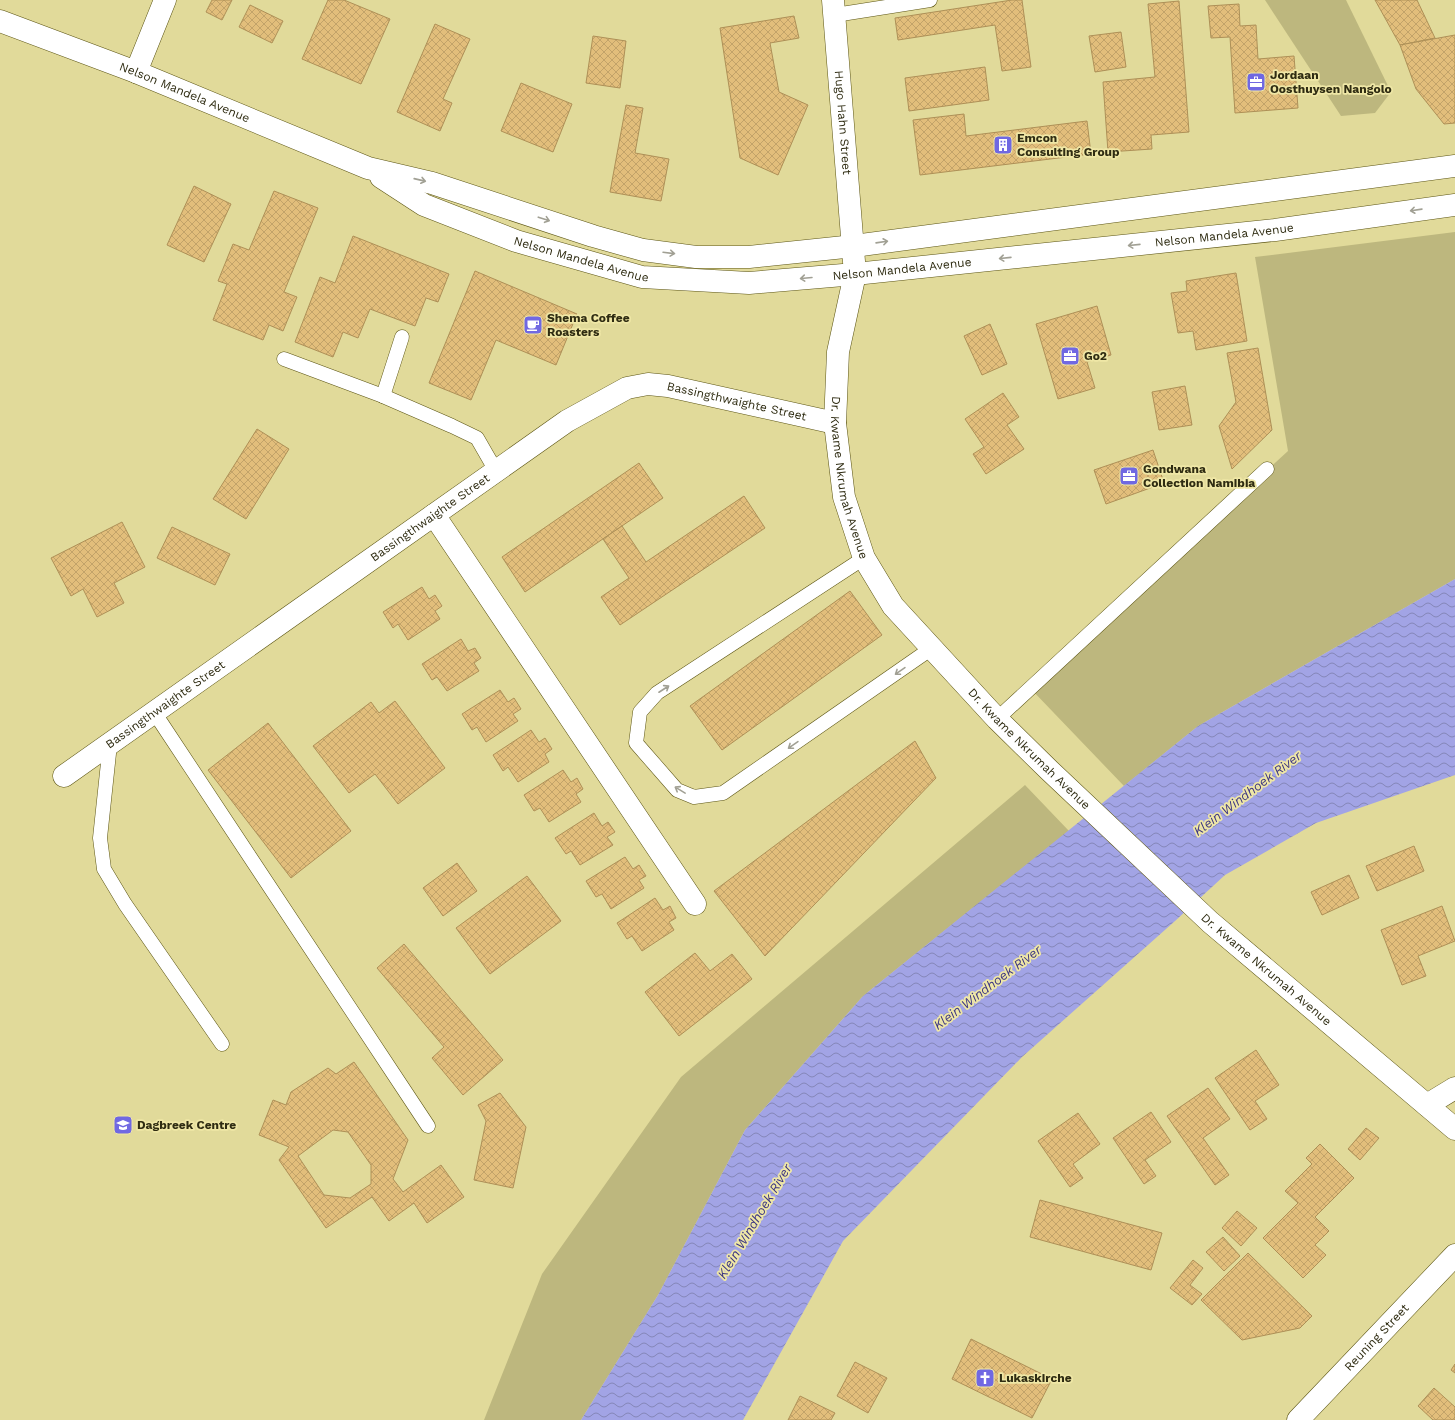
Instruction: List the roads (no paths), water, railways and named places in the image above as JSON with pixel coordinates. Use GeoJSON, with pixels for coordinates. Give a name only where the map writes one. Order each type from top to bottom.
{"type":"FeatureCollection","features":[{"type":"Feature","properties":{"kind":"street"},"geometry":{"type":"LineString","coordinates":[[136,72],[165,0]]}},
{"type":"Feature","properties":{"kind":"street","name":"Hugo Hahn Street"},"geometry":{"type":"LineString","coordinates":[[834,8],[854,246]]}},
{"type":"Feature","properties":{"kind":"street","name":"Nelson Mandela Avenue"},"geometry":{"type":"LineString","coordinates":[[0,21],[136,72],[368,168],[432,183],[594,236],[643,250],[696,257],[749,257],[854,246],[1455,166]]}},
{"type":"Feature","properties":{"kind":"street","name":"Nelson Mandela Avenue"},"geometry":{"type":"LineString","coordinates":[[368,168],[424,205],[516,241],[642,276],[749,283],[855,274],[1275,230],[1455,205]]}},
{"type":"Feature","properties":{"kind":"street","name":"Dr. Kwame Nkrumah Avenue"},"geometry":{"type":"LineString","coordinates":[[854,246],[855,274],[838,352],[835,423],[844,497],[864,558],[893,606],[997,719],[1210,922],[1455,1129]]}},
{"type":"Feature","properties":{"kind":"street","name":"Bassingthwaighte Street"},"geometry":{"type":"LineString","coordinates":[[64,776],[567,421],[627,388],[648,384],[668,386],[835,423]]}},
{"type":"Feature","properties":{"kind":"street"},"geometry":{"type":"LineString","coordinates":[[434,515],[696,904]]}},
{"type":"Feature","properties":{"kind":"street"},"geometry":{"type":"LineString","coordinates":[[1427,1105],[1455,1088]]}},
{"type":"Feature","properties":{"kind":"street","name":"Reuning Street"},"geometry":{"type":"LineString","coordinates":[[1298,1420],[1455,1255]]}},
{"type":"Feature","properties":{"kind":"lane"},"geometry":{"type":"LineString","coordinates":[[834,8],[930,0]]}},
{"type":"Feature","properties":{"kind":"lane"},"geometry":{"type":"LineString","coordinates":[[383,396],[402,337]]}},
{"type":"Feature","properties":{"kind":"lane"},"geometry":{"type":"LineString","coordinates":[[284,359],[383,396],[477,438],[496,471]]}},
{"type":"Feature","properties":{"kind":"lane"},"geometry":{"type":"LineString","coordinates":[[997,719],[1267,469]]}},
{"type":"Feature","properties":{"kind":"lane"},"geometry":{"type":"LineString","coordinates":[[864,558],[657,693],[640,712],[636,743],[677,790],[694,797],[723,793],[932,648]]}},
{"type":"Feature","properties":{"kind":"lane"},"geometry":{"type":"LineString","coordinates":[[154,712],[428,1126]]}},
{"type":"Feature","properties":{"kind":"lane"},"geometry":{"type":"LineString","coordinates":[[110,744],[100,838],[104,869],[125,904],[222,1044]]}},
{"type":"Feature","properties":{"kind":"water","name":"Klein Windhoek River"},"geometry":{"type":"Polygon","coordinates":[[[1455,579],[1455,775],[1316,823],[1225,875],[1022,1057],[843,1241],[743,1420],[581,1420],[658,1295],[745,1130],[863,996],[1198,726],[1455,579]]]}},
{"type":"Feature","properties":{"kind":"place","name":"Jordaan Oosthuysen Nangolo"},"geometry":{"type":"Point","coordinates":[1256,82]}},
{"type":"Feature","properties":{"kind":"place","name":"Emcon Consulting Group"},"geometry":{"type":"Point","coordinates":[1003,145]}},
{"type":"Feature","properties":{"kind":"place","name":"Shema Coffee Roasters"},"geometry":{"type":"Point","coordinates":[533,325]}},
{"type":"Feature","properties":{"kind":"place","name":"Go2"},"geometry":{"type":"Point","coordinates":[1070,356]}},
{"type":"Feature","properties":{"kind":"place","name":"Gondwana Collection Namibia"},"geometry":{"type":"Point","coordinates":[1129,476]}},
{"type":"Feature","properties":{"kind":"place","name":"Dagbreek Centre"},"geometry":{"type":"Point","coordinates":[123,1125]}},
{"type":"Feature","properties":{"kind":"place","name":"Lukaskirche"},"geometry":{"type":"Point","coordinates":[985,1378]}}]}
